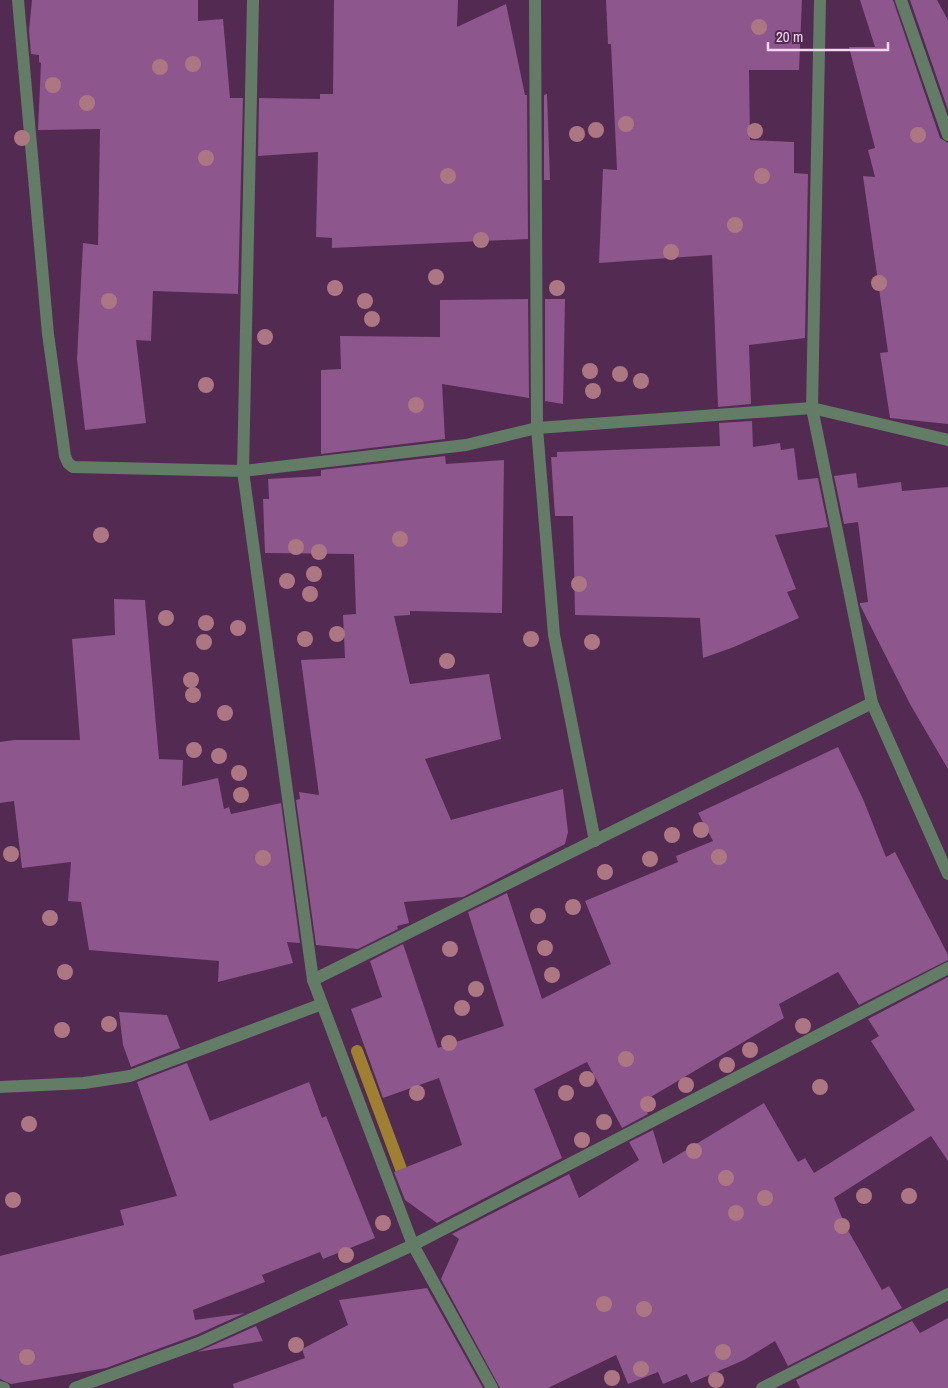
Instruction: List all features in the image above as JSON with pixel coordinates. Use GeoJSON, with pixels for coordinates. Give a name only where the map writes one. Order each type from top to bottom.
{"type":"FeatureCollection","features":[{"type":"Feature","properties":{"kind":"street"},"geometry":{"type":"LineString","coordinates":[[18,0],[48,334],[68,463],[73,467],[243,471],[466,445],[537,428],[812,408],[948,440]]}},
{"type":"Feature","properties":{"kind":"street"},"geometry":{"type":"LineString","coordinates":[[254,0],[243,471],[313,980],[413,1245],[492,1388]]}},
{"type":"Feature","properties":{"kind":"street"},"geometry":{"type":"LineString","coordinates":[[535,0],[537,428],[554,635],[595,841]]}},
{"type":"Feature","properties":{"kind":"street"},"geometry":{"type":"LineString","coordinates":[[820,0],[812,408],[872,703],[948,874]]}},
{"type":"Feature","properties":{"kind":"street"},"geometry":{"type":"LineString","coordinates":[[901,0],[948,135]]}},
{"type":"Feature","properties":{"kind":"street"},"geometry":{"type":"LineString","coordinates":[[313,980],[872,703]]}},
{"type":"Feature","properties":{"kind":"street"},"geometry":{"type":"LineString","coordinates":[[75,1388],[199,1343],[413,1245],[948,968]]}},
{"type":"Feature","properties":{"kind":"street"},"geometry":{"type":"LineString","coordinates":[[0,1087],[84,1083],[130,1076],[322,1004]]}},
{"type":"Feature","properties":{"kind":"street"},"geometry":{"type":"LineString","coordinates":[[762,1388],[948,1294]]}},
{"type":"Feature","properties":{"kind":"street"},"geometry":{"type":"LineString","coordinates":[[0,1387],[4,1388]]}},
{"type":"Feature","properties":{"kind":"building"},"geometry":{"type":"Polygon","coordinates":[[[32,0],[198,0],[198,21],[223,19],[230,98],[243,98],[238,294],[153,291],[151,341],[136,340],[146,423],[85,430],[77,359],[83,243],[98,245],[100,129],[38,130],[41,63],[39,62],[39,55],[31,54],[29,31],[32,0]]]}},
{"type":"Feature","properties":{"kind":"building"},"geometry":{"type":"Polygon","coordinates":[[[334,0],[458,0],[457,27],[506,4],[525,95],[527,95],[528,239],[332,248],[332,238],[316,237],[318,152],[258,156],[259,98],[320,99],[320,94],[333,94],[334,0]]]}},
{"type":"Feature","properties":{"kind":"building"},"geometry":{"type":"Polygon","coordinates":[[[606,0],[802,0],[799,70],[749,70],[750,140],[794,142],[794,173],[808,174],[805,338],[749,345],[751,404],[718,407],[712,255],[599,263],[603,169],[617,170],[611,44],[608,44],[606,0]]]}},
{"type":"Feature","properties":{"kind":"building"},"geometry":{"type":"Polygon","coordinates":[[[860,0],[893,0],[940,138],[948,143],[948,424],[890,418],[880,353],[888,352],[863,176],[875,177],[868,150],[875,148],[849,47],[875,47],[860,0]]]}},
{"type":"Feature","properties":{"kind":"building"},"geometry":{"type":"Polygon","coordinates":[[[910,0],[937,0],[948,20],[948,110],[910,0]]]}},
{"type":"Feature","properties":{"kind":"building"},"geometry":{"type":"Polygon","coordinates":[[[547,94],[550,180],[544,180],[544,95],[547,94]]]}},
{"type":"Feature","properties":{"kind":"building"},"geometry":{"type":"Polygon","coordinates":[[[528,299],[529,398],[442,384],[445,439],[321,454],[321,370],[341,369],[340,336],[440,337],[440,300],[528,299]]]}},
{"type":"Feature","properties":{"kind":"building"},"geometry":{"type":"Polygon","coordinates":[[[545,299],[565,299],[563,404],[545,401],[545,299]]]}},
{"type":"Feature","properties":{"kind":"building"},"geometry":{"type":"Polygon","coordinates":[[[752,421],[753,447],[780,443],[781,450],[794,448],[798,480],[818,478],[828,527],[775,535],[796,589],[787,592],[799,618],[734,647],[703,658],[700,618],[575,615],[573,516],[555,516],[551,457],[557,457],[557,452],[720,446],[719,423],[752,421]]]}},
{"type":"Feature","properties":{"kind":"building"},"geometry":{"type":"Polygon","coordinates":[[[445,456],[446,464],[504,460],[502,613],[410,611],[410,615],[394,616],[410,684],[489,674],[501,739],[425,759],[451,820],[563,789],[568,832],[565,844],[463,897],[404,902],[409,923],[397,926],[398,929],[358,949],[316,945],[296,800],[300,799],[299,792],[319,795],[301,660],[345,658],[343,615],[356,614],[354,554],[265,553],[263,499],[269,499],[268,479],[321,476],[321,470],[445,456]]]}},
{"type":"Feature","properties":{"kind":"building"},"geometry":{"type":"Polygon","coordinates":[[[856,473],[858,488],[901,482],[902,491],[948,487],[948,769],[910,704],[860,605],[860,603],[868,602],[858,522],[844,524],[834,476],[856,473]]]}},
{"type":"Feature","properties":{"kind":"building"},"geometry":{"type":"Polygon","coordinates":[[[114,599],[145,600],[159,759],[183,760],[182,786],[218,778],[224,809],[229,807],[231,814],[281,803],[300,943],[287,942],[293,963],[218,982],[219,961],[89,950],[81,902],[68,901],[71,862],[22,868],[14,801],[0,803],[0,742],[14,740],[80,740],[72,639],[115,635],[114,599]]]}},
{"type":"Feature","properties":{"kind":"building"},"geometry":{"type":"Polygon","coordinates":[[[838,747],[863,799],[886,857],[895,852],[948,955],[948,960],[859,1005],[838,972],[779,1004],[784,1018],[644,1101],[648,1114],[622,1128],[587,1062],[534,1089],[562,1158],[437,1223],[405,1200],[394,1172],[462,1145],[439,1078],[383,1098],[351,1009],[382,997],[370,961],[403,944],[438,1048],[504,1026],[468,912],[507,893],[542,999],[611,964],[585,901],[678,862],[676,856],[713,841],[698,813],[838,747]]]}},
{"type":"Feature","properties":{"kind":"building"},"geometry":{"type":"Polygon","coordinates":[[[948,977],[948,1161],[931,1136],[834,1198],[845,1225],[882,1290],[889,1286],[902,1308],[788,1366],[775,1341],[744,1360],[691,1383],[687,1374],[663,1384],[658,1372],[628,1384],[616,1355],[548,1388],[500,1388],[441,1279],[459,1239],[452,1234],[569,1174],[579,1198],[639,1160],[629,1142],[653,1130],[663,1164],[764,1103],[798,1162],[805,1158],[814,1173],[915,1110],[871,1041],[879,1036],[868,1019],[948,977]]]}},
{"type":"Feature","properties":{"kind":"building"},"geometry":{"type":"Polygon","coordinates":[[[119,1012],[167,1015],[180,1048],[131,1067],[123,1045],[119,1012]]]}},
{"type":"Feature","properties":{"kind":"building"},"geometry":{"type":"Polygon","coordinates":[[[187,1063],[210,1121],[309,1082],[322,1118],[326,1116],[375,1238],[323,1259],[320,1252],[262,1275],[265,1282],[193,1310],[195,1320],[245,1313],[196,1335],[106,1368],[11,1384],[0,1379],[0,1256],[124,1225],[120,1210],[177,1196],[137,1082],[187,1063]]]}},
{"type":"Feature","properties":{"kind":"building"},"geometry":{"type":"Polygon","coordinates":[[[427,1288],[483,1388],[234,1388],[233,1384],[305,1358],[302,1349],[348,1325],[339,1300],[427,1288]]]}},
{"type":"Feature","properties":{"kind":"building"},"geometry":{"type":"Polygon","coordinates":[[[948,1318],[948,1388],[800,1388],[796,1380],[912,1321],[920,1333],[948,1318]]]}},
{"type":"Feature","properties":{"kind":"building"},"geometry":{"type":"Polygon","coordinates":[[[256,1326],[263,1341],[197,1352],[202,1350],[256,1326]]]}},
{"type":"Feature","properties":{"kind":"waterway"},"geometry":{"type":"LineString","coordinates":[[357,1051],[401,1169]]}}]}
